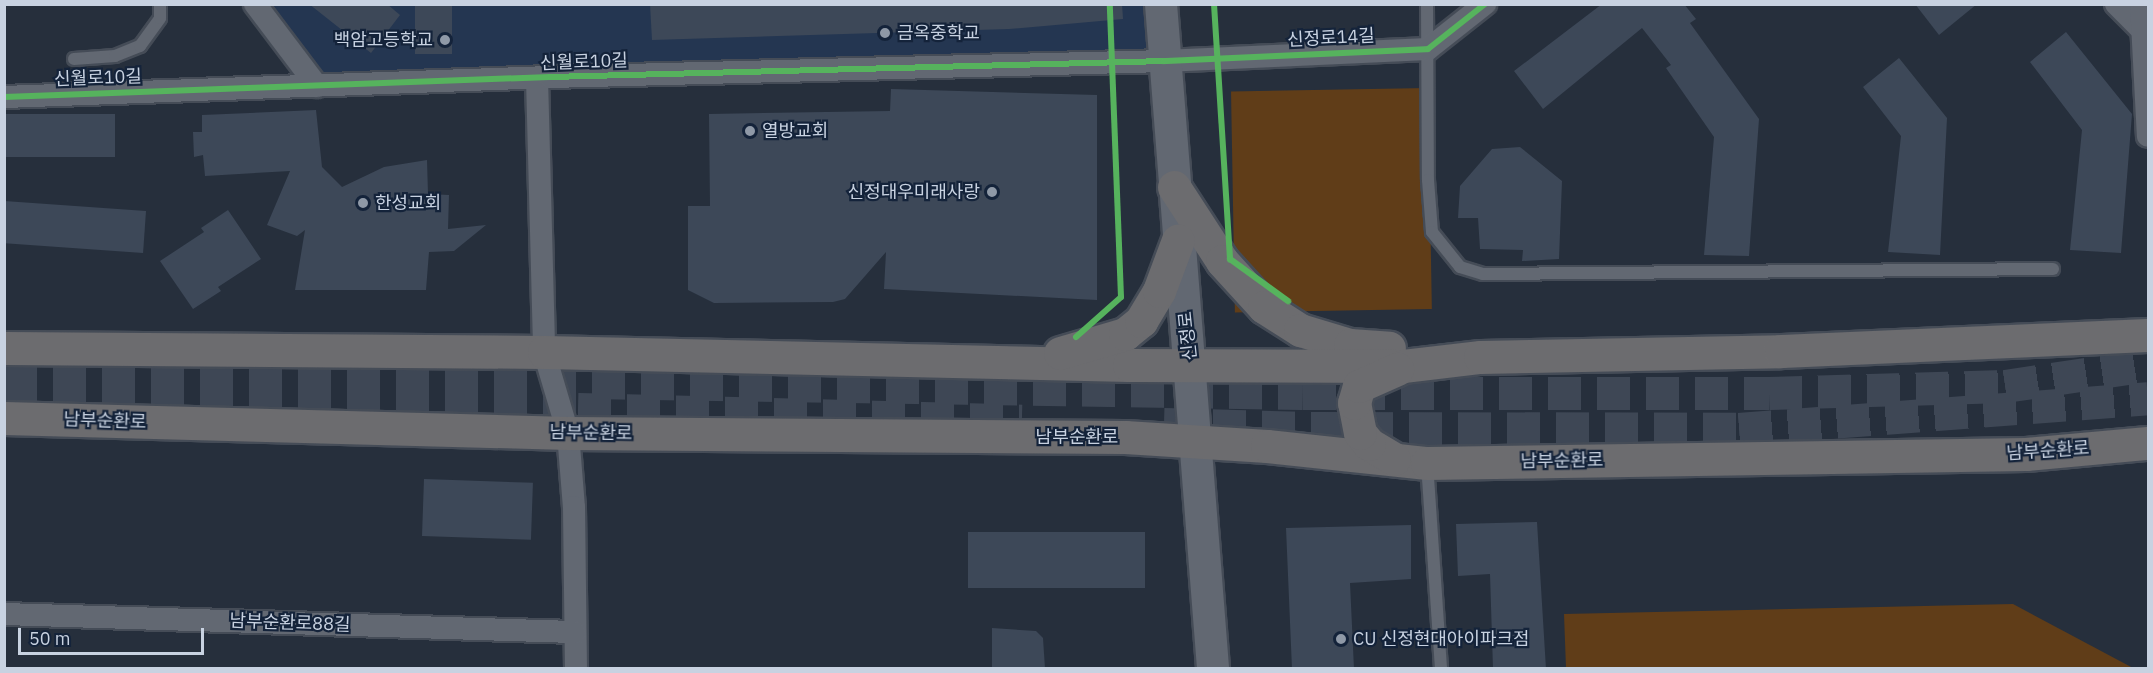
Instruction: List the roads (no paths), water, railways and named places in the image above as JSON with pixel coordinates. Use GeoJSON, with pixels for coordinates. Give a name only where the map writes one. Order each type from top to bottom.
{"type":"FeatureCollection","features":[{"type":"Feature","properties":{"kind":"main road","name":"신정로"},"geometry":{"type":"LineString","coordinates":[[1161,4],[1178,240],[1191,364],[1213,669]]}},
{"type":"Feature","properties":{"kind":"main road"},"geometry":{"type":"LineString","coordinates":[[1174,187],[1222,261],[1242,286],[1264,307],[1300,330],[1350,345],[1480,357]]}},
{"type":"Feature","properties":{"kind":"main road"},"geometry":{"type":"LineString","coordinates":[[1026,363],[1125,334],[1141,321],[1159,291],[1178,240]]}},
{"type":"Feature","properties":{"kind":"main road"},"geometry":{"type":"LineString","coordinates":[[4,348],[544,352],[1026,363],[1403,366],[1480,357],[1782,351],[2148,335]]}},
{"type":"Feature","properties":{"kind":"main road"},"geometry":{"type":"LineString","coordinates":[[1394,459],[1369,444],[1360,433],[1354,403],[1359,386],[1403,366]]}},
{"type":"Feature","properties":{"kind":"main road","name":"남부순환로"},"geometry":{"type":"LineString","coordinates":[[4,418],[568,433],[1125,437],[1267,446],[1427,463],[2026,454],[2148,443]]}},
{"type":"Feature","properties":{"kind":"street"},"geometry":{"type":"LineString","coordinates":[[255,4],[317,86]]}},
{"type":"Feature","properties":{"kind":"street"},"geometry":{"type":"LineString","coordinates":[[1428,49],[1485,4]]}},
{"type":"Feature","properties":{"kind":"street"},"geometry":{"type":"LineString","coordinates":[[2116,4],[2146,31]]}},
{"type":"Feature","properties":{"kind":"street"},"geometry":{"type":"LineString","coordinates":[[2141,4],[2146,31],[2148,136]]}},
{"type":"Feature","properties":{"kind":"street","name":"신정로14길"},"geometry":{"type":"LineString","coordinates":[[1164,61],[1428,49]]}},
{"type":"Feature","properties":{"kind":"street","name":"신월로10길"},"geometry":{"type":"LineString","coordinates":[[4,97],[537,78],[1164,61]]}},
{"type":"Feature","properties":{"kind":"street"},"geometry":{"type":"LineString","coordinates":[[537,78],[544,352],[568,433],[574,507],[576,669]]}},
{"type":"Feature","properties":{"kind":"street","name":"남부순환로88길"},"geometry":{"type":"LineString","coordinates":[[4,614],[575,632]]}},
{"type":"Feature","properties":{"kind":"lane"},"geometry":{"type":"LineString","coordinates":[[74,59],[116,56],[140,46],[160,18],[160,4]]}},
{"type":"Feature","properties":{"kind":"lane"},"geometry":{"type":"LineString","coordinates":[[1427,4],[1428,180],[1432,232],[1460,267],[1483,274],[2053,269]]}},
{"type":"Feature","properties":{"kind":"lane"},"geometry":{"type":"LineString","coordinates":[[1427,463],[1441,669]]}},
{"type":"Feature","properties":{"kind":"tunnel"},"geometry":{"type":"LineString","coordinates":[[4,373],[1303,393],[1769,393],[2005,386],[2148,365]]}},
{"type":"Feature","properties":{"kind":"tunnel"},"geometry":{"type":"LineString","coordinates":[[1164,424],[1311,428],[1739,429],[2148,398]]}},
{"type":"Feature","properties":{"kind":"tunnel"},"geometry":{"type":"LineString","coordinates":[[4,401],[578,409],[1022,421]]}},
{"type":"Feature","properties":{"kind":"place","name":"금옥중학교"},"geometry":{"type":"Point","coordinates":[885,33]}},
{"type":"Feature","properties":{"kind":"place","name":"백암고등학교"},"geometry":{"type":"Point","coordinates":[445,40]}},
{"type":"Feature","properties":{"kind":"place","name":"열방교회"},"geometry":{"type":"Point","coordinates":[750,131]}},
{"type":"Feature","properties":{"kind":"place","name":"신정대우미래사랑"},"geometry":{"type":"Point","coordinates":[992,192]}},
{"type":"Feature","properties":{"kind":"place","name":"한성교회"},"geometry":{"type":"Point","coordinates":[363,203]}},
{"type":"Feature","properties":{"kind":"place","name":"CU 신정현대아이파크점"},"geometry":{"type":"Point","coordinates":[1341,639]}}]}
